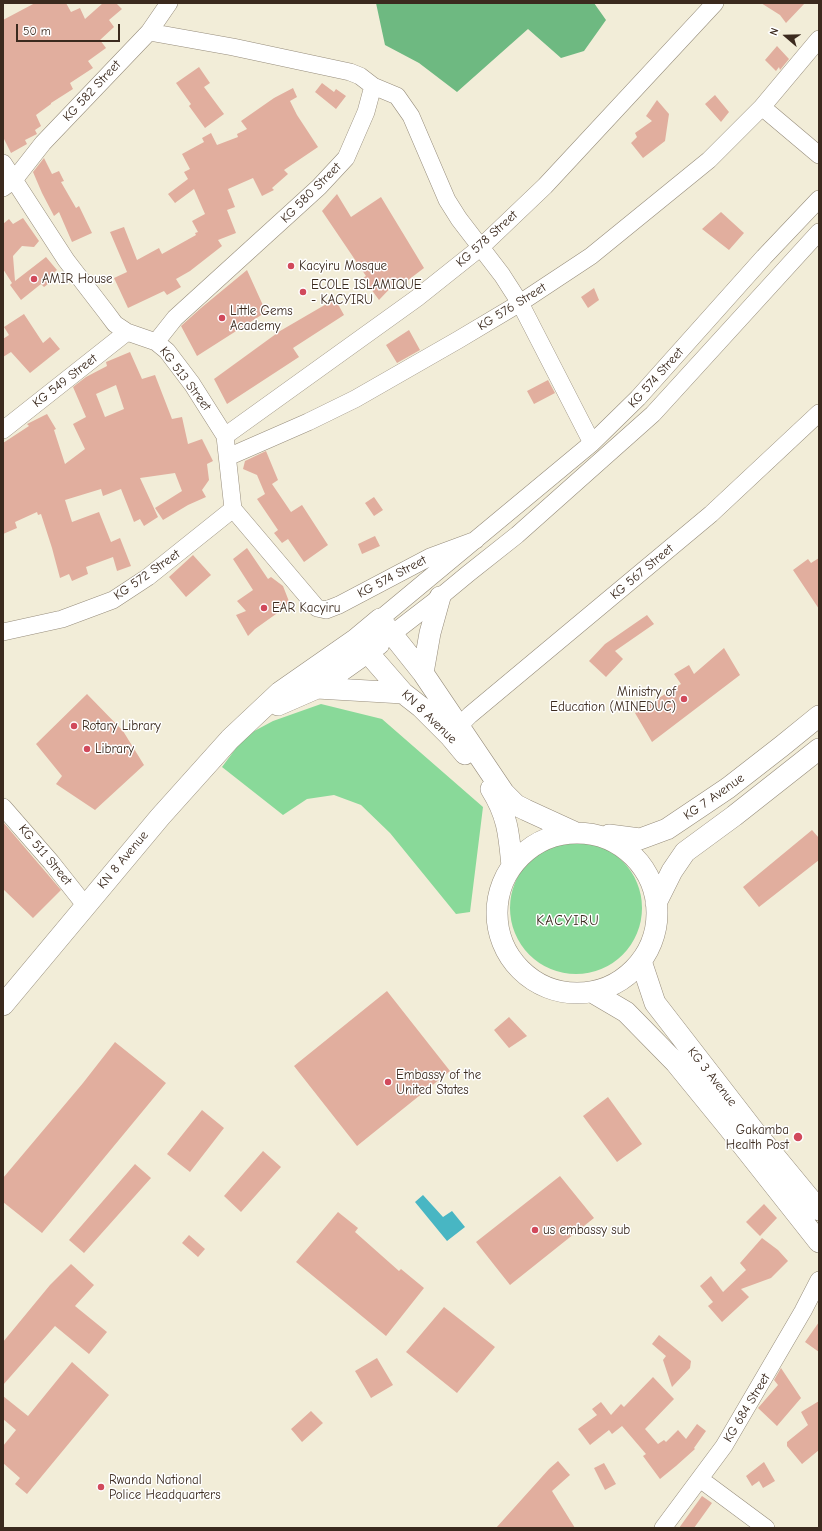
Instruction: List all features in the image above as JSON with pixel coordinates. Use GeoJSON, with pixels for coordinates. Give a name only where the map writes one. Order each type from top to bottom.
{"type":"FeatureCollection","features":[{"type":"Feature","properties":{"kind":"main road"},"geometry":{"type":"LineString","coordinates":[[423,673],[430,633],[440,597]]}},
{"type":"Feature","properties":{"kind":"main road"},"geometry":{"type":"LineString","coordinates":[[362,646],[386,627],[423,673],[455,731],[504,793],[516,804],[526,810],[624,847],[638,859],[646,871],[656,903],[656,923],[651,943],[641,961],[620,981],[592,992],[572,994],[551,990],[532,981],[516,967],[504,950],[497,930],[496,902],[505,876],[522,853],[546,838],[584,833]]}},
{"type":"Feature","properties":{"kind":"main road","name":"KN 8 Avenue"},"geometry":{"type":"LineString","coordinates":[[362,646],[403,693],[455,731],[504,813],[508,829],[512,866]]}},
{"type":"Feature","properties":{"kind":"main road","name":"KN 8 Avenue"},"geometry":{"type":"LineString","coordinates":[[249,720],[283,702],[317,688],[362,646]]}},
{"type":"Feature","properties":{"kind":"main road","name":"KN 8 Avenue"},"geometry":{"type":"LineString","coordinates":[[3,1005],[193,779],[249,720],[280,692],[362,646]]}},
{"type":"Feature","properties":{"kind":"main road"},"geometry":{"type":"LineString","coordinates":[[317,688],[403,693]]}},
{"type":"Feature","properties":{"kind":"main road","name":"KG 7 Avenue"},"geometry":{"type":"LineString","coordinates":[[584,833],[640,839],[667,829],[728,788],[819,716]]}},
{"type":"Feature","properties":{"kind":"main road","name":"KG 7 Avenue"},"geometry":{"type":"LineString","coordinates":[[656,903],[672,871],[685,852],[734,816],[819,749]]}},
{"type":"Feature","properties":{"kind":"main road","name":"KG 3 Avenue"},"geometry":{"type":"LineString","coordinates":[[641,961],[655,1003],[754,1131],[819,1210]]}},
{"type":"Feature","properties":{"kind":"main road","name":"KG 3 Avenue"},"geometry":{"type":"LineString","coordinates":[[592,992],[626,1012],[676,1063],[819,1242]]}},
{"type":"Feature","properties":{"kind":"street","name":"KG 582 Street"},"geometry":{"type":"LineString","coordinates":[[9,184],[44,143],[149,32],[169,3]]}},
{"type":"Feature","properties":{"kind":"street","name":"KG 578 Street"},"geometry":{"type":"LineString","coordinates":[[225,436],[417,298],[481,247],[545,186],[715,3]]}},
{"type":"Feature","properties":{"kind":"street"},"geometry":{"type":"LineString","coordinates":[[149,32],[233,47],[350,72],[360,76],[373,86],[397,96],[411,116],[447,200],[459,219],[502,275],[520,303],[592,443]]}},
{"type":"Feature","properties":{"kind":"street","name":"KG 576 Street"},"geometry":{"type":"LineString","coordinates":[[228,457],[308,422],[355,399],[520,303],[591,256],[709,160],[762,107],[819,39]]}},
{"type":"Feature","properties":{"kind":"street","name":"KG 580 Street"},"geometry":{"type":"LineString","coordinates":[[156,342],[175,318],[320,188],[346,158],[366,112],[373,86]]}},
{"type":"Feature","properties":{"kind":"street"},"geometry":{"type":"LineString","coordinates":[[762,107],[819,155]]}},
{"type":"Feature","properties":{"kind":"street","name":"KG 513 Street"},"geometry":{"type":"LineString","coordinates":[[3,163],[9,184],[116,324],[127,332],[156,342],[167,351],[192,384],[225,436],[234,509]]}},
{"type":"Feature","properties":{"kind":"street","name":"KG 574 Street"},"geometry":{"type":"LineString","coordinates":[[386,627],[476,540],[592,443],[638,398],[764,257],[819,199]]}},
{"type":"Feature","properties":{"kind":"street"},"geometry":{"type":"LineString","coordinates":[[386,627],[440,597],[517,535],[653,414],[819,232]]}},
{"type":"Feature","properties":{"kind":"street"},"geometry":{"type":"LineString","coordinates":[[764,257],[782,272]]}},
{"type":"Feature","properties":{"kind":"street","name":"KG 549 Street"},"geometry":{"type":"LineString","coordinates":[[3,430],[127,332]]}},
{"type":"Feature","properties":{"kind":"street"},"geometry":{"type":"LineString","coordinates":[[638,398],[653,414]]}},
{"type":"Feature","properties":{"kind":"street","name":"KG 567 Street"},"geometry":{"type":"LineString","coordinates":[[455,731],[470,715],[711,514],[819,413]]}},
{"type":"Feature","properties":{"kind":"street","name":"KG 574 Street"},"geometry":{"type":"LineString","coordinates":[[234,509],[310,602],[317,608],[326,610],[366,591],[430,557],[476,540]]}},
{"type":"Feature","properties":{"kind":"street","name":"KG 572 Street"},"geometry":{"type":"LineString","coordinates":[[3,632],[62,619],[113,600],[148,577],[234,509]]}},
{"type":"Feature","properties":{"kind":"street","name":"KG 511 Street"},"geometry":{"type":"LineString","coordinates":[[3,807],[86,905]]}},
{"type":"Feature","properties":{"kind":"street","name":"KG 684 Street"},"geometry":{"type":"LineString","coordinates":[[663,1528],[724,1446],[803,1311],[819,1280]]}},
{"type":"Feature","properties":{"kind":"street"},"geometry":{"type":"LineString","coordinates":[[700,1478],[766,1528]]}},
{"type":"Feature","properties":{"kind":"green space"},"geometry":{"type":"Polygon","coordinates":[[[376,3],[594,3],[606,20],[584,51],[561,58],[528,29],[457,92],[419,63],[385,45],[376,3]]]}},
{"type":"Feature","properties":{"kind":"green space"},"geometry":{"type":"Polygon","coordinates":[[[321,704],[382,719],[483,807],[470,912],[456,914],[390,833],[361,805],[334,795],[307,799],[283,815],[222,767],[245,736],[273,721],[321,704]]]}},
{"type":"Feature","properties":{"kind":"green space"},"geometry":{"type":"Polygon","coordinates":[[[576,842],[589,843],[601,847],[613,853],[623,861],[631,871],[637,883],[641,895],[641,921],[637,933],[631,945],[623,955],[613,963],[601,969],[589,973],[576,974],[563,973],[551,969],[539,963],[529,955],[521,945],[515,933],[511,921],[510,908],[511,895],[515,883],[521,871],[529,861],[539,853],[551,847],[563,843],[576,842]]]}},
{"type":"Feature","properties":{"kind":"water"},"geometry":{"type":"Polygon","coordinates":[[[423,1195],[443,1217],[452,1211],[465,1227],[447,1241],[415,1202],[423,1195]]]}},
{"type":"Feature","properties":{"kind":"building"},"geometry":{"type":"Polygon","coordinates":[[[35,3],[66,3],[71,12],[80,8],[85,19],[103,3],[116,3],[122,9],[109,20],[114,27],[100,40],[106,48],[88,61],[93,68],[70,83],[73,89],[36,115],[41,126],[35,130],[37,134],[25,140],[27,144],[11,153],[3,137],[3,20],[35,3]]]}},
{"type":"Feature","properties":{"kind":"building"},"geometry":{"type":"Polygon","coordinates":[[[761,3],[805,3],[786,23],[780,15],[761,3]]]}},
{"type":"Feature","properties":{"kind":"building"},"geometry":{"type":"Polygon","coordinates":[[[777,46],[789,59],[780,70],[779,67],[776,71],[765,60],[777,46]]]}},
{"type":"Feature","properties":{"kind":"building"},"geometry":{"type":"Polygon","coordinates":[[[199,67],[210,83],[204,87],[224,114],[205,128],[189,106],[191,104],[176,83],[199,67]]]}},
{"type":"Feature","properties":{"kind":"building"},"geometry":{"type":"Polygon","coordinates":[[[322,83],[334,92],[336,89],[346,96],[336,109],[315,92],[322,83]]]}},
{"type":"Feature","properties":{"kind":"building"},"geometry":{"type":"Polygon","coordinates":[[[293,88],[297,97],[290,101],[297,115],[318,147],[284,170],[288,174],[272,188],[274,190],[262,196],[253,178],[228,189],[235,207],[227,210],[236,233],[218,240],[222,246],[190,271],[176,279],[181,287],[167,295],[164,291],[128,308],[114,278],[127,272],[110,232],[124,227],[137,260],[159,248],[162,254],[196,235],[195,233],[198,232],[192,221],[205,214],[194,189],[175,203],[168,194],[188,179],[184,172],[190,169],[182,154],[204,142],[202,138],[211,133],[217,145],[238,137],[237,134],[247,129],[241,121],[274,98],[293,88]]]}},
{"type":"Feature","properties":{"kind":"building"},"geometry":{"type":"Polygon","coordinates":[[[715,95],[729,112],[721,122],[705,104],[715,95]]]}},
{"type":"Feature","properties":{"kind":"building"},"geometry":{"type":"Polygon","coordinates":[[[657,100],[669,114],[665,141],[643,158],[631,143],[637,137],[635,133],[652,121],[646,116],[657,100]]]}},
{"type":"Feature","properties":{"kind":"building"},"geometry":{"type":"Polygon","coordinates":[[[44,158],[52,174],[59,171],[64,181],[61,182],[76,208],[79,206],[92,233],[72,242],[59,212],[54,216],[33,172],[44,158]]]}},
{"type":"Feature","properties":{"kind":"building"},"geometry":{"type":"Polygon","coordinates":[[[337,194],[351,217],[381,197],[424,268],[403,284],[399,279],[379,300],[363,278],[366,276],[322,211],[337,194]]]}},
{"type":"Feature","properties":{"kind":"building"},"geometry":{"type":"Polygon","coordinates":[[[721,212],[744,233],[729,250],[702,229],[721,212]]]}},
{"type":"Feature","properties":{"kind":"building"},"geometry":{"type":"Polygon","coordinates":[[[23,218],[39,241],[34,247],[22,246],[13,256],[15,281],[46,257],[57,270],[49,277],[52,281],[44,287],[41,284],[21,300],[10,285],[12,283],[3,269],[3,224],[9,219],[13,224],[23,218]]]}},
{"type":"Feature","properties":{"kind":"building","name":"Little Gems Academy"},"geometry":{"type":"Polygon","coordinates":[[[247,270],[266,312],[197,356],[181,326],[247,270]]]}},
{"type":"Feature","properties":{"kind":"building"},"geometry":{"type":"Polygon","coordinates":[[[594,288],[599,300],[588,308],[581,297],[594,288]]]}},
{"type":"Feature","properties":{"kind":"building","name":"Little Gems Academy"},"geometry":{"type":"Polygon","coordinates":[[[335,299],[344,315],[293,348],[299,357],[227,404],[214,379],[280,331],[335,299]]]}},
{"type":"Feature","properties":{"kind":"building"},"geometry":{"type":"Polygon","coordinates":[[[24,314],[43,343],[50,337],[60,349],[30,373],[11,352],[3,357],[3,339],[9,335],[4,327],[24,314]]]}},
{"type":"Feature","properties":{"kind":"building"},"geometry":{"type":"Polygon","coordinates":[[[409,330],[420,350],[397,363],[386,345],[409,330]]]}},
{"type":"Feature","properties":{"kind":"building"},"geometry":{"type":"Polygon","coordinates":[[[130,352],[142,379],[155,375],[172,419],[182,417],[188,444],[202,439],[213,461],[207,464],[209,480],[202,490],[206,497],[188,505],[163,520],[155,508],[182,491],[175,473],[140,478],[158,517],[144,526],[140,519],[134,522],[121,489],[103,496],[101,489],[65,500],[72,522],[99,512],[111,542],[120,538],[131,566],[117,571],[113,557],[86,567],[88,574],[72,581],[69,574],[60,578],[41,514],[38,515],[37,512],[15,522],[17,528],[3,534],[3,443],[29,426],[27,424],[47,414],[56,429],[54,430],[65,464],[85,449],[73,424],[86,417],[73,387],[86,377],[107,366],[106,362],[130,352]],[[116,385],[96,394],[105,417],[124,409],[116,385]]]}},
{"type":"Feature","properties":{"kind":"building"},"geometry":{"type":"Polygon","coordinates":[[[548,380],[555,393],[534,404],[527,391],[548,380]]]}},
{"type":"Feature","properties":{"kind":"building"},"geometry":{"type":"Polygon","coordinates":[[[266,451],[278,480],[272,484],[291,512],[302,505],[328,545],[304,562],[288,539],[282,543],[274,533],[278,530],[257,499],[265,494],[257,475],[243,469],[245,461],[266,451]]]}},
{"type":"Feature","properties":{"kind":"building"},"geometry":{"type":"Polygon","coordinates":[[[374,497],[383,510],[374,516],[365,503],[374,497]]]}},
{"type":"Feature","properties":{"kind":"building"},"geometry":{"type":"Polygon","coordinates":[[[375,536],[380,546],[362,554],[358,544],[375,536]]]}},
{"type":"Feature","properties":{"kind":"building","name":"EAR Kacyiru"},"geometry":{"type":"Polygon","coordinates":[[[247,548],[268,579],[271,577],[283,586],[290,604],[255,629],[248,636],[236,615],[246,611],[237,601],[253,590],[233,559],[247,548]]]}},
{"type":"Feature","properties":{"kind":"building"},"geometry":{"type":"Polygon","coordinates":[[[193,555],[211,575],[186,597],[169,577],[193,555]]]}},
{"type":"Feature","properties":{"kind":"building"},"geometry":{"type":"Polygon","coordinates":[[[819,558],[819,609],[793,570],[808,559],[811,563],[819,558]]]}},
{"type":"Feature","properties":{"kind":"building"},"geometry":{"type":"Polygon","coordinates":[[[647,615],[654,624],[615,651],[623,659],[606,677],[589,661],[605,644],[647,615]]]}},
{"type":"Feature","properties":{"kind":"building","name":"Ministry of Education (MINEDUC)"},"geometry":{"type":"Polygon","coordinates":[[[724,648],[740,675],[652,742],[635,713],[681,684],[674,674],[689,665],[694,674],[724,648]]]}},
{"type":"Feature","properties":{"kind":"building","name":"Library"},"geometry":{"type":"Polygon","coordinates":[[[87,694],[123,731],[144,765],[95,810],[56,784],[62,776],[36,744],[87,694]]]}},
{"type":"Feature","properties":{"kind":"building"},"geometry":{"type":"Polygon","coordinates":[[[3,822],[61,890],[33,918],[3,889],[3,822]]]}},
{"type":"Feature","properties":{"kind":"building"},"geometry":{"type":"Polygon","coordinates":[[[812,830],[819,838],[819,860],[759,907],[743,887],[812,830]]]}},
{"type":"Feature","properties":{"kind":"building"},"geometry":{"type":"Polygon","coordinates":[[[387,991],[450,1071],[357,1146],[294,1066],[387,991]]]}},
{"type":"Feature","properties":{"kind":"building"},"geometry":{"type":"Polygon","coordinates":[[[509,1017],[527,1036],[509,1048],[494,1030],[509,1017]]]}},
{"type":"Feature","properties":{"kind":"building"},"geometry":{"type":"Polygon","coordinates":[[[115,1042],[166,1083],[42,1233],[3,1202],[3,1178],[83,1083],[115,1042]]]}},
{"type":"Feature","properties":{"kind":"building"},"geometry":{"type":"Polygon","coordinates":[[[608,1097],[642,1144],[617,1162],[583,1116],[608,1097]]]}},
{"type":"Feature","properties":{"kind":"building"},"geometry":{"type":"Polygon","coordinates":[[[202,1110],[224,1128],[190,1172],[167,1154],[202,1110]]]}},
{"type":"Feature","properties":{"kind":"building"},"geometry":{"type":"Polygon","coordinates":[[[263,1151],[281,1167],[241,1212],[224,1196],[263,1151]]]}},
{"type":"Feature","properties":{"kind":"building"},"geometry":{"type":"Polygon","coordinates":[[[135,1164],[151,1178],[84,1253],[69,1240],[135,1164]]]}},
{"type":"Feature","properties":{"kind":"building","name":"us embassy sub"},"geometry":{"type":"Polygon","coordinates":[[[560,1176],[594,1218],[510,1285],[476,1242],[560,1176]]]}},
{"type":"Feature","properties":{"kind":"building"},"geometry":{"type":"Polygon","coordinates":[[[764,1204],[777,1218],[760,1236],[746,1222],[764,1204]]]}},
{"type":"Feature","properties":{"kind":"building"},"geometry":{"type":"Polygon","coordinates":[[[338,1212],[358,1228],[355,1232],[399,1271],[401,1269],[424,1288],[386,1336],[296,1262],[338,1212]]]}},
{"type":"Feature","properties":{"kind":"building"},"geometry":{"type":"Polygon","coordinates":[[[189,1235],[205,1249],[198,1257],[182,1243],[189,1235]]]}},
{"type":"Feature","properties":{"kind":"building"},"geometry":{"type":"Polygon","coordinates":[[[762,1238],[778,1250],[788,1261],[771,1278],[741,1289],[749,1297],[722,1322],[708,1306],[713,1302],[700,1286],[711,1276],[723,1292],[746,1270],[740,1263],[762,1238]]]}},
{"type":"Feature","properties":{"kind":"building"},"geometry":{"type":"Polygon","coordinates":[[[71,1264],[94,1285],[75,1306],[107,1332],[89,1354],[55,1326],[3,1385],[3,1342],[50,1285],[71,1264]]]}},
{"type":"Feature","properties":{"kind":"building"},"geometry":{"type":"Polygon","coordinates":[[[444,1307],[495,1347],[457,1393],[406,1352],[444,1307]]]}},
{"type":"Feature","properties":{"kind":"building"},"geometry":{"type":"Polygon","coordinates":[[[819,1322],[819,1352],[805,1342],[819,1322]]]}},
{"type":"Feature","properties":{"kind":"building"},"geometry":{"type":"Polygon","coordinates":[[[659,1335],[691,1361],[690,1368],[672,1387],[663,1360],[666,1356],[652,1344],[659,1335]]]}},
{"type":"Feature","properties":{"kind":"building"},"geometry":{"type":"Polygon","coordinates":[[[377,1358],[393,1385],[371,1398],[355,1371],[377,1358]]]}},
{"type":"Feature","properties":{"kind":"building"},"geometry":{"type":"Polygon","coordinates":[[[72,1362],[109,1395],[27,1494],[15,1484],[20,1478],[3,1463],[3,1446],[16,1430],[3,1419],[3,1396],[28,1416],[72,1362]]]}},
{"type":"Feature","properties":{"kind":"building"},"geometry":{"type":"Polygon","coordinates":[[[781,1368],[801,1398],[777,1426],[758,1408],[778,1385],[774,1380],[781,1368]]]}},
{"type":"Feature","properties":{"kind":"building"},"geometry":{"type":"Polygon","coordinates":[[[653,1377],[674,1399],[645,1429],[658,1444],[664,1440],[666,1442],[678,1430],[686,1439],[697,1424],[706,1431],[694,1448],[695,1449],[660,1479],[643,1456],[646,1454],[622,1426],[612,1434],[609,1430],[590,1445],[578,1429],[597,1415],[592,1409],[601,1402],[611,1415],[621,1404],[624,1407],[653,1377]]]}},
{"type":"Feature","properties":{"kind":"building"},"geometry":{"type":"Polygon","coordinates":[[[819,1401],[819,1450],[802,1464],[787,1446],[787,1442],[808,1425],[801,1412],[819,1401]]]}},
{"type":"Feature","properties":{"kind":"building"},"geometry":{"type":"Polygon","coordinates":[[[311,1411],[323,1423],[302,1442],[291,1429],[311,1411]]]}},
{"type":"Feature","properties":{"kind":"building"},"geometry":{"type":"Polygon","coordinates":[[[558,1461],[570,1475],[552,1491],[575,1528],[496,1528],[549,1469],[558,1461]]]}},
{"type":"Feature","properties":{"kind":"building"},"geometry":{"type":"Polygon","coordinates":[[[764,1462],[775,1481],[763,1488],[759,1481],[752,1486],[746,1476],[764,1462]]]}},
{"type":"Feature","properties":{"kind":"building"},"geometry":{"type":"Polygon","coordinates":[[[604,1463],[616,1484],[605,1490],[594,1468],[604,1463]]]}},
{"type":"Feature","properties":{"kind":"building"},"geometry":{"type":"Polygon","coordinates":[[[702,1496],[712,1503],[694,1528],[679,1528],[702,1496]]]}},
{"type":"Feature","properties":{"kind":"place","name":"Kacyiru Mosque"},"geometry":{"type":"Point","coordinates":[291,266]}},
{"type":"Feature","properties":{"kind":"place","name":"AMIR House"},"geometry":{"type":"Point","coordinates":[34,279]}},
{"type":"Feature","properties":{"kind":"place","name":"ECOLE ISLAMIQUE - KACYIRU"},"geometry":{"type":"Point","coordinates":[303,292]}},
{"type":"Feature","properties":{"kind":"place","name":"Little Gems Academy"},"geometry":{"type":"Point","coordinates":[222,318]}},
{"type":"Feature","properties":{"kind":"place","name":"EAR Kacyiru"},"geometry":{"type":"Point","coordinates":[264,608]}},
{"type":"Feature","properties":{"kind":"place","name":"Ministry of Education (MINEDUC)"},"geometry":{"type":"Point","coordinates":[684,699]}},
{"type":"Feature","properties":{"kind":"place","name":"Rotary Library"},"geometry":{"type":"Point","coordinates":[74,726]}},
{"type":"Feature","properties":{"kind":"place","name":"Library"},"geometry":{"type":"Point","coordinates":[87,749]}},
{"type":"Feature","properties":{"kind":"place","name":"Embassy of the United States"},"geometry":{"type":"Point","coordinates":[388,1082]}},
{"type":"Feature","properties":{"kind":"place","name":"Gakamba Health Post"},"geometry":{"type":"Point","coordinates":[798,1137]}},
{"type":"Feature","properties":{"kind":"place","name":"us embassy sub"},"geometry":{"type":"Point","coordinates":[535,1230]}},
{"type":"Feature","properties":{"kind":"place","name":"Rwanda National Police Headquarters"},"geometry":{"type":"Point","coordinates":[101,1487]}},
{"type":"Feature","properties":{"kind":"district","name":"KACYIRU"},"geometry":{"type":"Point","coordinates":[568,921]}}]}
